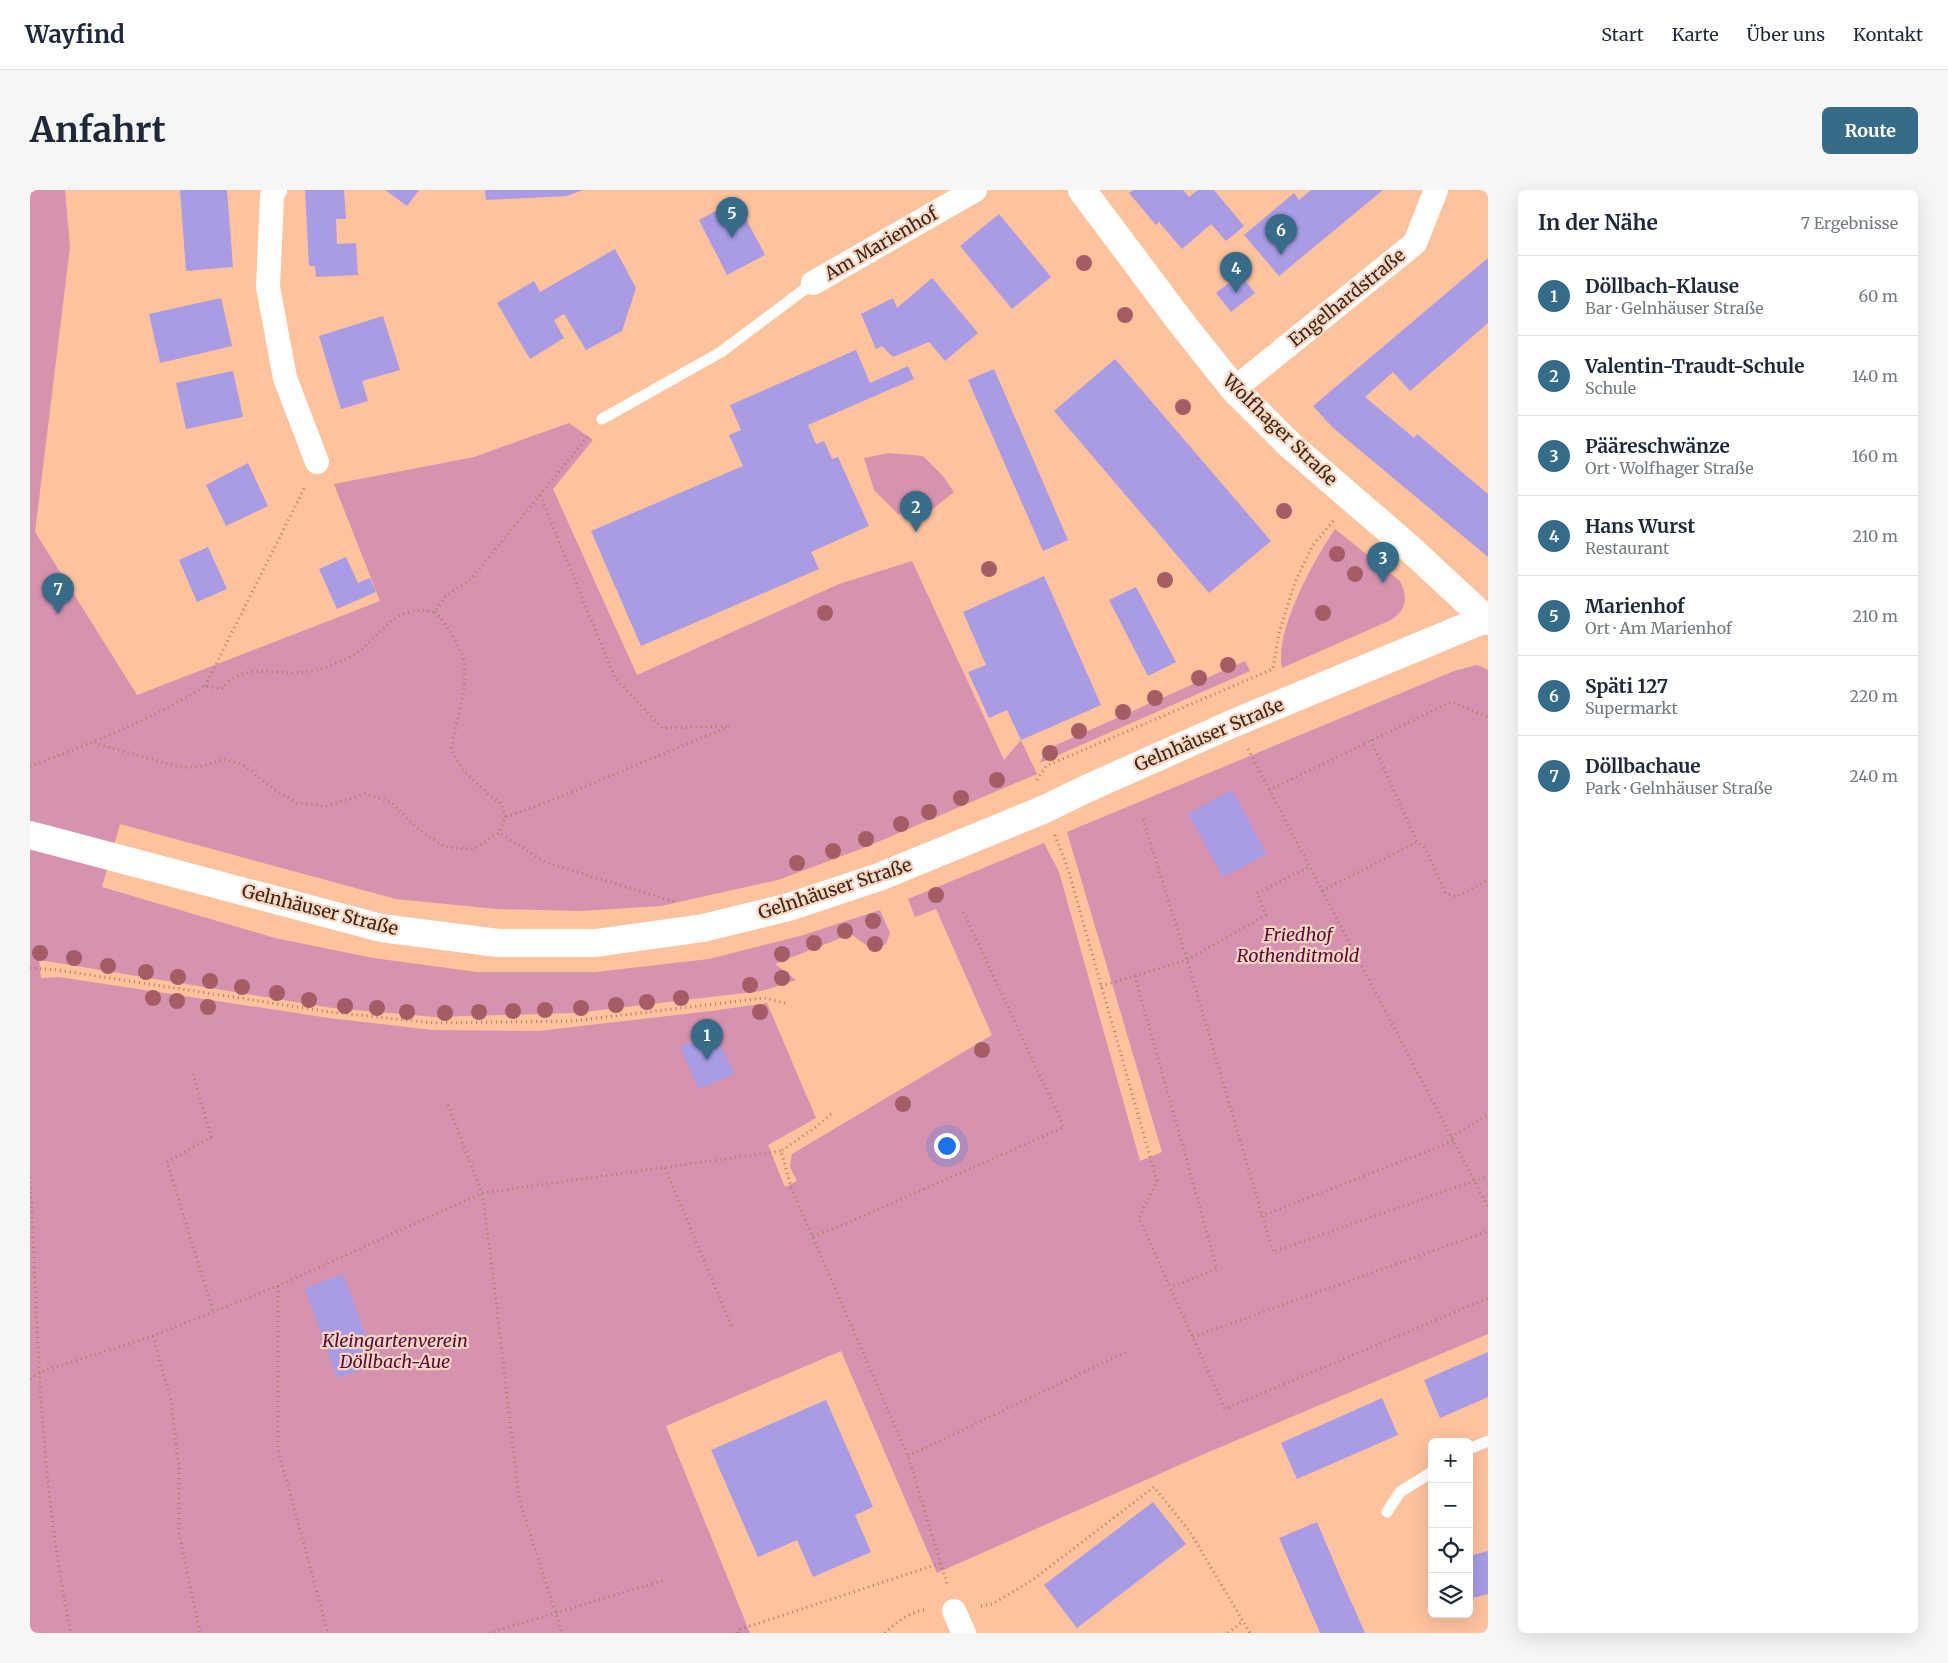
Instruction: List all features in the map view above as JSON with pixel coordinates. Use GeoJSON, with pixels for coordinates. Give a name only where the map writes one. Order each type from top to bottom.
{"type":"FeatureCollection","features":[{"type":"Feature","properties":{"kind":"main road","name":"Wolfhager Straße"},"geometry":{"type":"LineString","coordinates":[[1082,190],[1174,313],[1234,389],[1291,446],[1413,552],[1486,620]]}},
{"type":"Feature","properties":{"kind":"main road","name":"Gelnhäuser Straße"},"geometry":{"type":"LineString","coordinates":[[30,835],[381,928],[488,942],[596,943],[704,928],[789,907],[879,877],[1046,809],[1086,789],[1234,723],[1486,620]]}},
{"type":"Feature","properties":{"kind":"street"},"geometry":{"type":"LineString","coordinates":[[275,190],[272,196],[268,287],[285,378],[317,462]]}},
{"type":"Feature","properties":{"kind":"street","name":"Am Marienhof"},"geometry":{"type":"LineString","coordinates":[[813,283],[975,190]]}},
{"type":"Feature","properties":{"kind":"street","name":"Engelhardstraße"},"geometry":{"type":"LineString","coordinates":[[1234,389],[1415,243],[1436,190]]}},
{"type":"Feature","properties":{"kind":"street"},"geometry":{"type":"LineString","coordinates":[[954,1611],[964,1633]]}},
{"type":"Feature","properties":{"kind":"lane"},"geometry":{"type":"LineString","coordinates":[[602,419],[722,352],[813,283]]}},
{"type":"Feature","properties":{"kind":"lane"},"geometry":{"type":"LineString","coordinates":[[1473,1447],[1488,1440]]}},
{"type":"Feature","properties":{"kind":"lane"},"geometry":{"type":"LineString","coordinates":[[1387,1512],[1400,1492],[1428,1474]]}},
{"type":"Feature","properties":{"kind":"path"},"geometry":{"type":"LineString","coordinates":[[434,612],[445,597],[471,579],[602,419]]}},
{"type":"Feature","properties":{"kind":"path"},"geometry":{"type":"LineString","coordinates":[[30,766],[93,742],[189,696],[205,686],[317,462]]}},
{"type":"Feature","properties":{"kind":"path"},"geometry":{"type":"LineString","coordinates":[[506,817],[560,797],[730,726],[662,728],[614,678],[540,495]]}},
{"type":"Feature","properties":{"kind":"path"},"geometry":{"type":"LineString","coordinates":[[1036,781],[1046,766],[1273,669],[1279,633],[1295,582],[1313,545],[1353,499]]}},
{"type":"Feature","properties":{"kind":"path"},"geometry":{"type":"LineString","coordinates":[[93,742],[179,767],[199,768],[224,759],[245,766],[272,788],[297,803],[326,806],[365,794],[391,802],[418,829],[445,847],[473,849],[499,833],[506,817],[502,804],[488,794],[462,768],[451,750],[462,700],[466,668],[452,634],[443,620],[434,612],[422,610],[406,612],[386,625],[354,656],[325,668],[294,673],[258,671],[236,676],[221,689],[205,686]]}},
{"type":"Feature","properties":{"kind":"path"},"geometry":{"type":"LineString","coordinates":[[1269,790],[1452,702],[1488,718]]}},
{"type":"Feature","properties":{"kind":"path"},"geometry":{"type":"LineString","coordinates":[[1234,723],[1488,1207]]}},
{"type":"Feature","properties":{"kind":"path"},"geometry":{"type":"LineString","coordinates":[[1371,740],[1417,842],[1425,848],[1445,892],[1456,896],[1488,880]]}},
{"type":"Feature","properties":{"kind":"path"},"geometry":{"type":"LineString","coordinates":[[1046,809],[1068,869],[1157,1181],[1139,1218],[1225,1409],[1488,1298]]}},
{"type":"Feature","properties":{"kind":"path"},"geometry":{"type":"LineString","coordinates":[[1143,819],[1187,960],[1273,1252],[1488,1176]]}},
{"type":"Feature","properties":{"kind":"path"},"geometry":{"type":"LineString","coordinates":[[499,833],[545,862],[689,906],[704,928]]}},
{"type":"Feature","properties":{"kind":"path"},"geometry":{"type":"LineString","coordinates":[[1322,891],[1417,842]]}},
{"type":"Feature","properties":{"kind":"path"},"geometry":{"type":"LineString","coordinates":[[1101,986],[1187,960],[1266,915],[1257,894],[1309,867]]}},
{"type":"Feature","properties":{"kind":"path"},"geometry":{"type":"LineString","coordinates":[[813,1236],[843,1225],[1064,1127],[963,911]]}},
{"type":"Feature","properties":{"kind":"path"},"geometry":{"type":"LineString","coordinates":[[30,968],[58,970],[330,1012],[434,1022],[573,1022],[764,998],[785,1003]]}},
{"type":"Feature","properties":{"kind":"path"},"geometry":{"type":"LineString","coordinates":[[1135,976],[1217,1269],[1170,1287]]}},
{"type":"Feature","properties":{"kind":"path"},"geometry":{"type":"LineString","coordinates":[[193,1074],[211,1137],[167,1162],[212,1311]]}},
{"type":"Feature","properties":{"kind":"path"},"geometry":{"type":"LineString","coordinates":[[448,1105],[482,1192],[494,1275],[519,1499],[562,1633]]}},
{"type":"Feature","properties":{"kind":"path"},"geometry":{"type":"LineString","coordinates":[[30,1379],[40,1372],[153,1336],[278,1286],[482,1192],[781,1151],[816,1128],[831,1114]]}},
{"type":"Feature","properties":{"kind":"path"},"geometry":{"type":"LineString","coordinates":[[1451,1137],[1488,1115]]}},
{"type":"Feature","properties":{"kind":"path"},"geometry":{"type":"LineString","coordinates":[[1261,1216],[1454,1141]]}},
{"type":"Feature","properties":{"kind":"path"},"geometry":{"type":"LineString","coordinates":[[781,1151],[791,1186],[908,1456],[954,1611]]}},
{"type":"Feature","properties":{"kind":"path"},"geometry":{"type":"LineString","coordinates":[[665,1168],[732,1327]]}},
{"type":"Feature","properties":{"kind":"path"},"geometry":{"type":"LineString","coordinates":[[30,1177],[45,1464],[60,1581],[71,1633]]}},
{"type":"Feature","properties":{"kind":"path"},"geometry":{"type":"LineString","coordinates":[[1193,1337],[1488,1231]]}},
{"type":"Feature","properties":{"kind":"path"},"geometry":{"type":"LineString","coordinates":[[278,1286],[278,1449],[328,1633]]}},
{"type":"Feature","properties":{"kind":"path"},"geometry":{"type":"LineString","coordinates":[[153,1336],[171,1401],[179,1468],[179,1533],[200,1633]]}},
{"type":"Feature","properties":{"kind":"path"},"geometry":{"type":"LineString","coordinates":[[908,1456],[1126,1352]]}},
{"type":"Feature","properties":{"kind":"path"},"geometry":{"type":"LineString","coordinates":[[885,1633],[892,1626],[920,1609],[954,1611],[992,1604],[1031,1582],[1154,1487],[1190,1532],[1250,1633]]}},
{"type":"Feature","properties":{"kind":"path"},"geometry":{"type":"LineString","coordinates":[[738,1633],[738,1630],[941,1563]]}},
{"type":"Feature","properties":{"kind":"path"},"geometry":{"type":"LineString","coordinates":[[489,1633],[665,1580]]}},
{"type":"Feature","properties":{"kind":"path"},"geometry":{"type":"LineString","coordinates":[[1228,1633],[1243,1621]]}},
{"type":"Feature","properties":{"kind":"green space"},"geometry":{"type":"Polygon","coordinates":[[[30,190],[65,190],[70,247],[35,532],[137,695],[380,601],[334,484],[474,457],[569,423],[593,440],[553,489],[637,675],[839,584],[912,561],[1004,760],[1021,740],[1037,774],[866,847],[778,880],[661,906],[581,911],[497,909],[396,899],[120,824],[102,887],[275,938],[373,958],[477,972],[596,972],[709,959],[800,936],[880,910],[890,933],[886,944],[874,951],[851,934],[775,964],[796,980],[762,991],[575,1013],[435,1017],[332,1008],[39,960],[41,978],[59,977],[329,1018],[433,1030],[538,1031],[767,1003],[816,1118],[768,1145],[785,1187],[797,1181],[790,1167],[792,1154],[992,1035],[936,909],[915,917],[908,899],[1044,843],[1059,872],[1140,1161],[1162,1152],[1067,832],[1454,671],[1477,665],[1488,670],[1488,1334],[1204,1454],[937,1573],[841,1351],[666,1426],[750,1633],[30,1633],[30,190]]]}},
{"type":"Feature","properties":{"kind":"green space"},"geometry":{"type":"Polygon","coordinates":[[[889,453],[923,456],[943,476],[954,492],[924,516],[898,514],[874,490],[864,458],[889,453]]]}},
{"type":"Feature","properties":{"kind":"green space"},"geometry":{"type":"Polygon","coordinates":[[[1335,529],[1400,581],[1405,598],[1403,607],[1391,620],[1282,668],[1281,653],[1290,616],[1307,577],[1335,529]]]}},
{"type":"Feature","properties":{"kind":"green space"},"geometry":{"type":"Polygon","coordinates":[[[1245,661],[1250,671],[1040,763],[1045,750],[1245,661]]]}},
{"type":"Feature","properties":{"kind":"building"},"geometry":{"type":"Polygon","coordinates":[[[180,190],[227,190],[233,267],[186,271],[180,190]]]}},
{"type":"Feature","properties":{"kind":"building"},"geometry":{"type":"Polygon","coordinates":[[[305,190],[344,190],[346,219],[336,219],[337,244],[356,243],[358,275],[316,277],[315,266],[309,266],[305,190]]]}},
{"type":"Feature","properties":{"kind":"building"},"geometry":{"type":"Polygon","coordinates":[[[385,190],[419,190],[407,206],[385,190]]]}},
{"type":"Feature","properties":{"kind":"building"},"geometry":{"type":"Polygon","coordinates":[[[485,190],[583,190],[567,196],[486,200],[485,190]]]}},
{"type":"Feature","properties":{"kind":"building"},"geometry":{"type":"Polygon","coordinates":[[[1133,190],[1183,190],[1189,197],[1198,190],[1214,190],[1244,226],[1226,241],[1211,224],[1182,249],[1159,222],[1156,225],[1129,193],[1133,190]]]}},
{"type":"Feature","properties":{"kind":"building"},"geometry":{"type":"Polygon","coordinates":[[[1311,190],[1383,190],[1279,276],[1244,235],[1294,193],[1299,200],[1311,190]]]}},
{"type":"Feature","properties":{"kind":"building"},"geometry":{"type":"Polygon","coordinates":[[[736,200],[765,255],[727,275],[699,220],[736,200]]]}},
{"type":"Feature","properties":{"kind":"building"},"geometry":{"type":"Polygon","coordinates":[[[999,214],[1051,277],[1012,309],[960,246],[999,214]]]}},
{"type":"Feature","properties":{"kind":"building"},"geometry":{"type":"Polygon","coordinates":[[[615,249],[636,288],[622,331],[586,350],[564,314],[554,320],[564,338],[530,359],[497,303],[534,281],[540,292],[615,249]]]}},
{"type":"Feature","properties":{"kind":"building"},"geometry":{"type":"Polygon","coordinates":[[[1488,258],[1488,323],[1410,391],[1393,372],[1365,397],[1414,438],[1417,434],[1488,494],[1488,557],[1332,427],[1313,406],[1488,258]]]}},
{"type":"Feature","properties":{"kind":"building"},"geometry":{"type":"Polygon","coordinates":[[[1240,274],[1255,293],[1231,312],[1216,293],[1240,274]]]}},
{"type":"Feature","properties":{"kind":"building"},"geometry":{"type":"Polygon","coordinates":[[[932,278],[978,333],[945,361],[929,342],[893,357],[882,346],[876,349],[861,314],[893,298],[897,308],[932,278]]]}},
{"type":"Feature","properties":{"kind":"building"},"geometry":{"type":"Polygon","coordinates":[[[221,298],[232,346],[160,363],[149,314],[221,298]]]}},
{"type":"Feature","properties":{"kind":"building"},"geometry":{"type":"Polygon","coordinates":[[[383,316],[400,370],[362,381],[368,401],[341,409],[319,336],[383,316]]]}},
{"type":"Feature","properties":{"kind":"building"},"geometry":{"type":"Polygon","coordinates":[[[856,350],[870,383],[908,366],[914,379],[808,425],[816,444],[824,441],[832,459],[838,457],[869,526],[811,552],[819,569],[641,646],[591,531],[743,466],[729,435],[741,430],[730,405],[856,350]]]}},
{"type":"Feature","properties":{"kind":"building"},"geometry":{"type":"Polygon","coordinates":[[[1115,359],[1271,541],[1209,593],[1054,411],[1115,359]]]}},
{"type":"Feature","properties":{"kind":"building"},"geometry":{"type":"Polygon","coordinates":[[[994,369],[1068,540],[1043,551],[968,380],[994,369]]]}},
{"type":"Feature","properties":{"kind":"building"},"geometry":{"type":"Polygon","coordinates":[[[233,371],[243,417],[186,429],[176,383],[233,371]]]}},
{"type":"Feature","properties":{"kind":"building"},"geometry":{"type":"Polygon","coordinates":[[[248,463],[268,506],[226,526],[206,485],[248,463]]]}},
{"type":"Feature","properties":{"kind":"building"},"geometry":{"type":"Polygon","coordinates":[[[208,547],[227,589],[197,602],[179,560],[208,547]]]}},
{"type":"Feature","properties":{"kind":"building"},"geometry":{"type":"Polygon","coordinates":[[[346,557],[358,583],[370,578],[376,592],[337,609],[319,569],[346,557]]]}},
{"type":"Feature","properties":{"kind":"building"},"geometry":{"type":"Polygon","coordinates":[[[1044,576],[1101,705],[1021,740],[1007,710],[989,718],[968,672],[986,665],[963,612],[1044,576]]]}},
{"type":"Feature","properties":{"kind":"building"},"geometry":{"type":"Polygon","coordinates":[[[1136,587],[1176,662],[1148,676],[1109,600],[1136,587]]]}},
{"type":"Feature","properties":{"kind":"building"},"geometry":{"type":"Polygon","coordinates":[[[1232,790],[1267,854],[1223,877],[1188,814],[1232,790]]]}},
{"type":"Feature","properties":{"kind":"building"},"geometry":{"type":"Polygon","coordinates":[[[715,1032],[734,1074],[699,1089],[680,1047],[715,1032]]]}},
{"type":"Feature","properties":{"kind":"building"},"geometry":{"type":"Polygon","coordinates":[[[343,1274],[376,1364],[337,1378],[305,1288],[343,1274]]]}},
{"type":"Feature","properties":{"kind":"building"},"geometry":{"type":"Polygon","coordinates":[[[1488,1352],[1488,1397],[1440,1418],[1424,1380],[1488,1352]]]}},
{"type":"Feature","properties":{"kind":"building"},"geometry":{"type":"Polygon","coordinates":[[[1382,1398],[1398,1435],[1297,1479],[1281,1443],[1382,1398]]]}},
{"type":"Feature","properties":{"kind":"building"},"geometry":{"type":"Polygon","coordinates":[[[826,1400],[873,1507],[855,1515],[871,1552],[813,1577],[797,1540],[758,1557],[711,1450],[826,1400]]]}},
{"type":"Feature","properties":{"kind":"building"},"geometry":{"type":"Polygon","coordinates":[[[1153,1502],[1186,1544],[1077,1628],[1044,1585],[1153,1502]]]}},
{"type":"Feature","properties":{"kind":"building"},"geometry":{"type":"Polygon","coordinates":[[[1317,1522],[1365,1633],[1320,1633],[1279,1538],[1317,1522]]]}},
{"type":"Feature","properties":{"kind":"building"},"geometry":{"type":"Polygon","coordinates":[[[1488,1551],[1488,1594],[1473,1598],[1473,1573],[1473,1555],[1488,1551]]]}},
{"type":"Feature","properties":{"kind":"place","name":"Marienhof"},"geometry":{"type":"Point","coordinates":[732,238]}},
{"type":"Feature","properties":{"kind":"place","name":"Späti 127"},"geometry":{"type":"Point","coordinates":[1281,255]}},
{"type":"Feature","properties":{"kind":"place","name":"Hans Wurst"},"geometry":{"type":"Point","coordinates":[1236,293]}},
{"type":"Feature","properties":{"kind":"place","name":"Valentin-Traudt-Schule"},"geometry":{"type":"Point","coordinates":[916,532]}},
{"type":"Feature","properties":{"kind":"place","name":"Pääreschwänze"},"geometry":{"type":"Point","coordinates":[1383,583]}},
{"type":"Feature","properties":{"kind":"place","name":"Döllbachaue"},"geometry":{"type":"Point","coordinates":[58,614]}},
{"type":"Feature","properties":{"kind":"place","name":"Döllbach-Klause"},"geometry":{"type":"Point","coordinates":[707,1060]}},
{"type":"Feature","properties":{"kind":"park label","name":"Friedhof Rothenditmold"},"geometry":{"type":"Point","coordinates":[1298,945]}},
{"type":"Feature","properties":{"kind":"park label","name":"Kleingartenverein Döllbach-Aue"},"geometry":{"type":"Point","coordinates":[395,1351]}}]}
